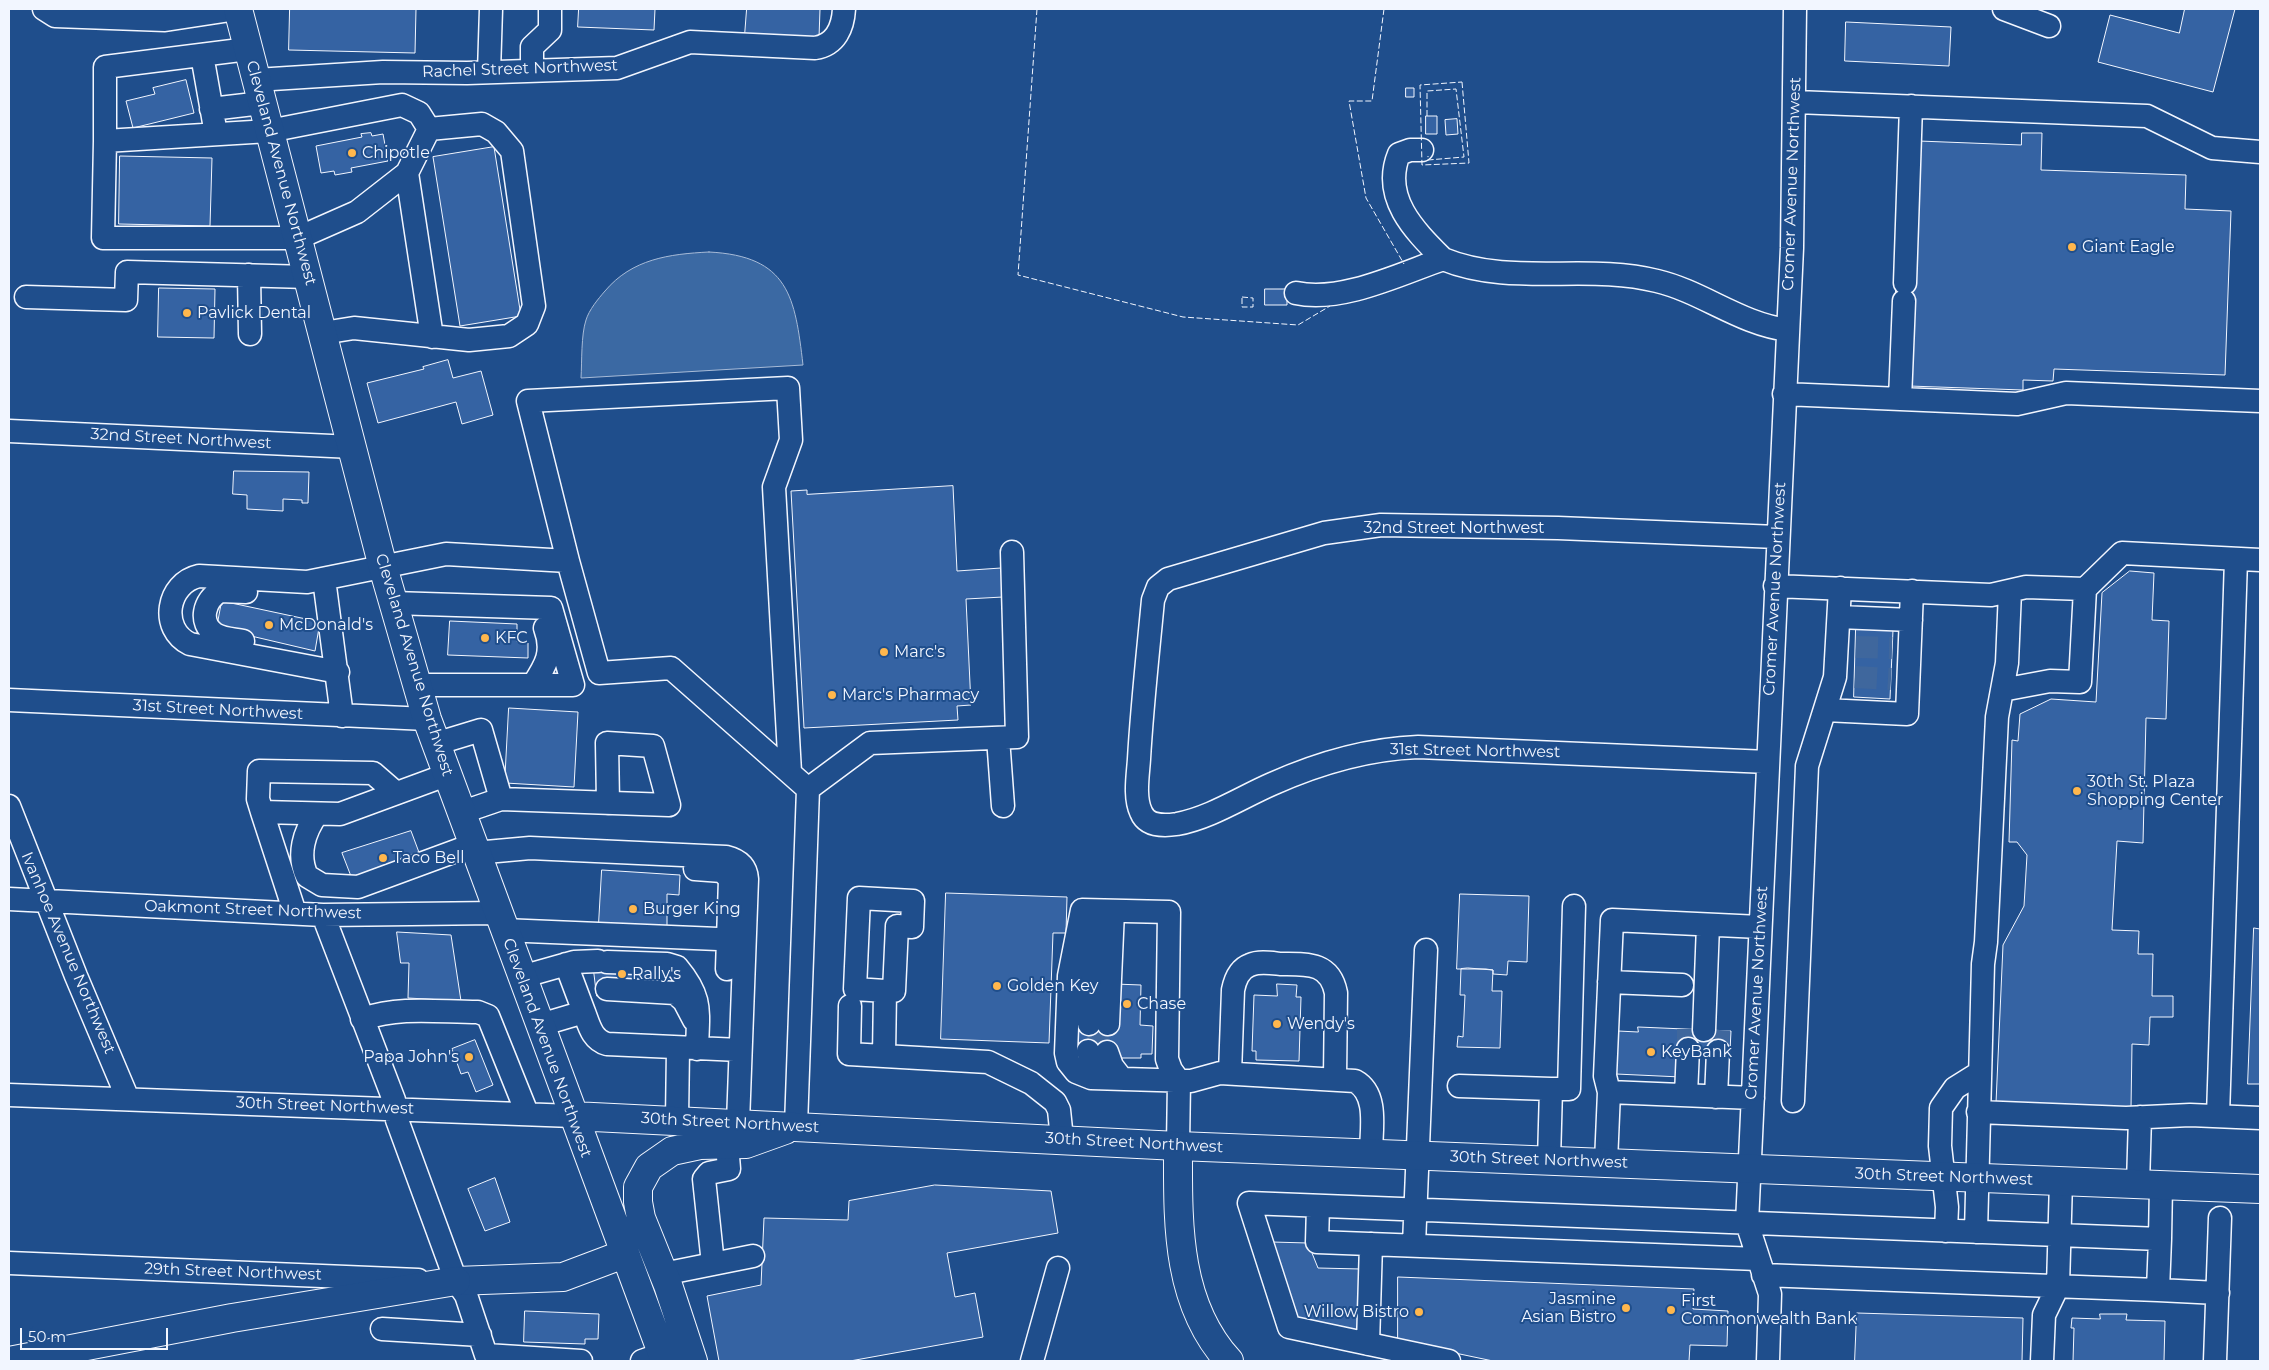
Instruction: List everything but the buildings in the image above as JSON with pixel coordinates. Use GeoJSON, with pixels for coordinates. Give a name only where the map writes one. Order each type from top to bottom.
{"type":"FeatureCollection","features":[{"type":"Feature","properties":{"kind":"main road","name":"Cleveland Avenue Northwest"},"geometry":{"type":"LineString","coordinates":[[237,9],[383,567],[416,684],[460,814],[624,1254],[656,1359]]}},
{"type":"Feature","properties":{"kind":"main road","name":"30th Street Northwest"},"geometry":{"type":"LineString","coordinates":[[573,1116],[677,1120],[733,1133],[796,1126],[1178,1146],[2260,1189]]}},
{"type":"Feature","properties":{"kind":"main road"},"geometry":{"type":"LineString","coordinates":[[693,1361],[664,1274],[641,1218],[638,1187],[642,1177],[656,1161],[672,1151],[733,1133]]}},
{"type":"Feature","properties":{"kind":"main road"},"geometry":{"type":"LineString","coordinates":[[1178,1146],[1178,1206],[1182,1259],[1186,1278],[1207,1330],[1229,1361]]}},
{"type":"Feature","properties":{"kind":"main road"},"geometry":{"type":"LineString","coordinates":[[9,1361],[242,1317],[456,1281],[563,1277],[624,1254]]}},
{"type":"Feature","properties":{"kind":"street"},"geometry":{"type":"LineString","coordinates":[[32,9],[41,28],[150,29],[164,14]]}},
{"type":"Feature","properties":{"kind":"street"},"geometry":{"type":"LineString","coordinates":[[44,9],[55,16],[164,14],[237,9]]}},
{"type":"Feature","properties":{"kind":"street"},"geometry":{"type":"LineString","coordinates":[[489,72],[491,9]]}},
{"type":"Feature","properties":{"kind":"street"},"geometry":{"type":"LineString","coordinates":[[532,71],[532,47],[550,30],[550,9]]}},
{"type":"Feature","properties":{"kind":"street","name":"Rachel Street Northwest"},"geometry":{"type":"LineString","coordinates":[[211,109],[259,92],[383,72],[489,72],[617,68],[690,42],[821,47],[830,42],[840,29],[844,9]]}},
{"type":"Feature","properties":{"kind":"street","name":"Cromer Avenue Northwest"},"geometry":{"type":"LineString","coordinates":[[1747,1223],[1788,330],[1796,102],[1795,9]]}},
{"type":"Feature","properties":{"kind":"street"},"geometry":{"type":"LineString","coordinates":[[2004,9],[2049,26]]}},
{"type":"Feature","properties":{"kind":"street"},"geometry":{"type":"LineString","coordinates":[[248,49],[106,67],[103,238],[298,238],[357,212],[407,173],[429,129]]}},
{"type":"Feature","properties":{"kind":"street"},"geometry":{"type":"LineString","coordinates":[[202,55],[216,134]]}},
{"type":"Feature","properties":{"kind":"street"},"geometry":{"type":"LineString","coordinates":[[1796,102],[2147,116],[2212,148],[2260,152]]}},
{"type":"Feature","properties":{"kind":"street"},"geometry":{"type":"LineString","coordinates":[[105,141],[269,131],[402,105],[419,113],[429,129]]}},
{"type":"Feature","properties":{"kind":"street"},"geometry":{"type":"LineString","coordinates":[[1900,399],[1911,106]]}},
{"type":"Feature","properties":{"kind":"street"},"geometry":{"type":"LineString","coordinates":[[328,119],[353,129],[381,124],[400,113],[408,114],[416,120],[420,127],[418,137],[386,189]]}},
{"type":"Feature","properties":{"kind":"street"},"geometry":{"type":"LineString","coordinates":[[323,334],[354,328],[469,340],[509,336],[527,324],[534,306],[512,151],[496,132],[482,124],[429,129]]}},
{"type":"Feature","properties":{"kind":"street"},"geometry":{"type":"LineString","coordinates":[[1422,150],[1410,150],[1399,154],[1395,168],[1395,190],[1401,208],[1413,228],[1444,259],[1466,268],[1503,273],[1610,274],[1657,281],[1685,290],[1749,321],[1768,327],[1788,330]]}},
{"type":"Feature","properties":{"kind":"street"},"geometry":{"type":"LineString","coordinates":[[407,173],[432,337]]}},
{"type":"Feature","properties":{"kind":"street"},"geometry":{"type":"LineString","coordinates":[[1296,293],[1310,296],[1344,292],[1444,259]]}},
{"type":"Feature","properties":{"kind":"street"},"geometry":{"type":"LineString","coordinates":[[26,297],[126,300],[127,272],[308,277]]}},
{"type":"Feature","properties":{"kind":"street"},"geometry":{"type":"LineString","coordinates":[[249,275],[250,334]]}},
{"type":"Feature","properties":{"kind":"street"},"geometry":{"type":"LineString","coordinates":[[790,772],[774,487],[790,440],[788,388],[528,401],[568,562],[599,673],[671,668],[808,788]]}},
{"type":"Feature","properties":{"kind":"street"},"geometry":{"type":"LineString","coordinates":[[1784,394],[2017,404],[2066,394],[2260,402]]}},
{"type":"Feature","properties":{"kind":"street","name":"32nd Street Northwest"},"geometry":{"type":"LineString","coordinates":[[9,431],[353,447]]}},
{"type":"Feature","properties":{"kind":"street","name":"32nd Street Northwest"},"geometry":{"type":"LineString","coordinates":[[1141,812],[1138,787],[1140,742],[1153,600],[1158,587],[1168,579],[1324,533],[1381,525],[1558,528],[1777,537]]}},
{"type":"Feature","properties":{"kind":"street"},"geometry":{"type":"LineString","coordinates":[[808,788],[870,743],[1017,737],[1012,552]]}},
{"type":"Feature","properties":{"kind":"street"},"geometry":{"type":"LineString","coordinates":[[2002,690],[2050,681],[2080,682],[2085,589],[2122,553],[2260,560]]}},
{"type":"Feature","properties":{"kind":"street"},"geometry":{"type":"LineString","coordinates":[[337,666],[195,646],[182,638],[172,623],[170,610],[172,597],[180,586],[192,578],[203,576],[316,580],[446,554],[568,562]]}},
{"type":"Feature","properties":{"kind":"street"},"geometry":{"type":"LineString","coordinates":[[2218,1116],[2236,559]]}},
{"type":"Feature","properties":{"kind":"street"},"geometry":{"type":"LineString","coordinates":[[316,580],[298,596],[223,590],[211,597],[205,611],[208,627],[220,636],[337,666]]}},
{"type":"Feature","properties":{"kind":"street"},"geometry":{"type":"LineString","coordinates":[[316,580],[337,666],[342,716]]}},
{"type":"Feature","properties":{"kind":"street"},"geometry":{"type":"LineString","coordinates":[[1775,586],[1992,595],[2026,587],[2085,589]]}},
{"type":"Feature","properties":{"kind":"street"},"geometry":{"type":"LineString","coordinates":[[1793,1101],[1807,766],[1825,710],[1845,677],[1847,647],[1839,617],[1840,588]]}},
{"type":"Feature","properties":{"kind":"street"},"geometry":{"type":"LineString","coordinates":[[1825,710],[1907,714],[1900,679],[1901,649],[1911,620],[1912,591]]}},
{"type":"Feature","properties":{"kind":"street"},"geometry":{"type":"LineString","coordinates":[[1976,1232],[1979,1073],[1994,755],[1997,717],[2007,663],[2010,591]]}},
{"type":"Feature","properties":{"kind":"street"},"geometry":{"type":"LineString","coordinates":[[393,604],[550,608],[573,685],[416,684]]}},
{"type":"Feature","properties":{"kind":"street"},"geometry":{"type":"LineString","coordinates":[[456,605],[472,617],[532,619],[543,626],[548,639],[548,661],[533,685]]}},
{"type":"Feature","properties":{"kind":"street"},"geometry":{"type":"LineString","coordinates":[[1839,617],[1911,620]]}},
{"type":"Feature","properties":{"kind":"street","name":"31st Street Northwest"},"geometry":{"type":"LineString","coordinates":[[9,700],[342,716],[431,732],[481,730],[501,799]]}},
{"type":"Feature","properties":{"kind":"street"},"geometry":{"type":"LineString","coordinates":[[998,738],[1003,806]]}},
{"type":"Feature","properties":{"kind":"street","name":"31st Street Northwest"},"geometry":{"type":"LineString","coordinates":[[1141,812],[1152,823],[1158,825],[1178,824],[1315,767],[1358,753],[1388,748],[1418,747],[1768,762]]}},
{"type":"Feature","properties":{"kind":"street"},"geometry":{"type":"LineString","coordinates":[[295,913],[258,799],[259,771],[373,774],[396,793]]}},
{"type":"Feature","properties":{"kind":"street"},"geometry":{"type":"LineString","coordinates":[[262,812],[340,814],[446,775]]}},
{"type":"Feature","properties":{"kind":"street"},"geometry":{"type":"LineString","coordinates":[[796,1126],[808,788]]}},
{"type":"Feature","properties":{"kind":"street"},"geometry":{"type":"LineString","coordinates":[[460,814],[501,799],[608,803]]}},
{"type":"Feature","properties":{"kind":"street","name":"Ivanhoe Avenue Northwest"},"geometry":{"type":"LineString","coordinates":[[9,806],[128,1099]]}},
{"type":"Feature","properties":{"kind":"street"},"geometry":{"type":"LineString","coordinates":[[317,814],[306,834],[301,856],[307,876],[322,885],[358,887],[473,849],[530,848],[726,857],[740,863],[747,874],[736,940],[732,1050],[733,1133],[729,1169],[708,1173],[704,1179],[713,1264]]}},
{"type":"Feature","properties":{"kind":"street"},"geometry":{"type":"LineString","coordinates":[[587,851],[619,866],[724,872],[730,881],[736,940]]}},
{"type":"Feature","properties":{"kind":"street"},"geometry":{"type":"LineString","coordinates":[[859,898],[913,901],[912,927],[897,926],[894,991],[886,991],[855,989],[859,898]]}},
{"type":"Feature","properties":{"kind":"street","name":"Oakmont Street Northwest"},"geometry":{"type":"LineString","coordinates":[[9,899],[500,921],[736,940]]}},
{"type":"Feature","properties":{"kind":"street"},"geometry":{"type":"LineString","coordinates":[[1459,1086],[1569,1089],[1574,906]]}},
{"type":"Feature","properties":{"kind":"street"},"geometry":{"type":"LineString","coordinates":[[1098,911],[1093,1024],[1098,911]]}},
{"type":"Feature","properties":{"kind":"street"},"geometry":{"type":"LineString","coordinates":[[1098,911],[1069,976],[1066,1053],[1068,1062],[1076,1072],[1106,1078],[1179,1081],[1191,1081],[1220,1073],[1335,1078],[1355,1081],[1368,1091],[1372,1109],[1371,1153]]}},
{"type":"Feature","properties":{"kind":"street"},"geometry":{"type":"LineString","coordinates":[[1098,911],[1169,912],[1167,1059],[1171,1070],[1179,1081],[1178,1146]]}},
{"type":"Feature","properties":{"kind":"street"},"geometry":{"type":"LineString","coordinates":[[323,914],[395,1108],[397,1120],[456,1281],[466,1295],[486,1355],[581,1361]]}},
{"type":"Feature","properties":{"kind":"street"},"geometry":{"type":"LineString","coordinates":[[1606,1162],[1609,1092],[1605,1076],[1612,920],[1760,927]]}},
{"type":"Feature","properties":{"kind":"street"},"geometry":{"type":"LineString","coordinates":[[1701,1096],[1708,925]]}},
{"type":"Feature","properties":{"kind":"street"},"geometry":{"type":"LineString","coordinates":[[1701,1096],[1708,925]]}},
{"type":"Feature","properties":{"kind":"street"},"geometry":{"type":"LineString","coordinates":[[1414,1245],[1416,1155],[1426,950]]}},
{"type":"Feature","properties":{"kind":"street"},"geometry":{"type":"LineString","coordinates":[[521,977],[566,964],[602,962],[667,964],[677,967],[697,999],[699,1008],[677,1120]]}},
{"type":"Feature","properties":{"kind":"street"},"geometry":{"type":"LineString","coordinates":[[1230,1073],[1233,990],[1235,980],[1241,971],[1249,965],[1259,963],[1307,964],[1319,967],[1334,981],[1336,993],[1335,1078]]}},
{"type":"Feature","properties":{"kind":"street"},"geometry":{"type":"LineString","coordinates":[[566,964],[593,1035],[601,1042],[613,1045],[691,1042],[732,1050]]}},
{"type":"Feature","properties":{"kind":"street"},"geometry":{"type":"LineString","coordinates":[[1609,982],[1682,985]]}},
{"type":"Feature","properties":{"kind":"street"},"geometry":{"type":"LineString","coordinates":[[575,988],[675,993],[684,1001],[691,1042]]}},
{"type":"Feature","properties":{"kind":"street"},"geometry":{"type":"LineString","coordinates":[[884,1056],[886,991]]}},
{"type":"Feature","properties":{"kind":"street"},"geometry":{"type":"LineString","coordinates":[[850,1006],[849,1054],[988,1062],[1030,1083],[1056,1102],[1059,1110],[1062,1139]]}},
{"type":"Feature","properties":{"kind":"street"},"geometry":{"type":"LineString","coordinates":[[362,1019],[384,1012],[408,1010],[478,1012],[488,1016],[527,1113]]}},
{"type":"Feature","properties":{"kind":"street"},"geometry":{"type":"LineString","coordinates":[[540,1026],[584,1012]]}},
{"type":"Feature","properties":{"kind":"street"},"geometry":{"type":"LineString","coordinates":[[1092,1052],[1112,1066],[1106,1078],[1081,1065],[1092,1052]]}},
{"type":"Feature","properties":{"kind":"street"},"geometry":{"type":"LineString","coordinates":[[1946,1230],[1947,1206],[1940,1146],[1941,1108],[1955,1088],[1979,1073]]}},
{"type":"Feature","properties":{"kind":"street"},"geometry":{"type":"LineString","coordinates":[[1549,1160],[1551,1089]]}},
{"type":"Feature","properties":{"kind":"street"},"geometry":{"type":"LineString","coordinates":[[1609,1092],[1753,1098]]}},
{"type":"Feature","properties":{"kind":"street","name":"30th Street Northwest"},"geometry":{"type":"LineString","coordinates":[[9,1095],[573,1116]]}},
{"type":"Feature","properties":{"kind":"street"},"geometry":{"type":"LineString","coordinates":[[1978,1112],[2140,1117],[2218,1116],[2260,1118]]}},
{"type":"Feature","properties":{"kind":"street"},"geometry":{"type":"LineString","coordinates":[[2140,1117],[2160,1239],[2158,1290]]}},
{"type":"Feature","properties":{"kind":"street"},"geometry":{"type":"LineString","coordinates":[[2042,1361],[2044,1316],[2058,1286],[2060,1181]]}},
{"type":"Feature","properties":{"kind":"street"},"geometry":{"type":"LineString","coordinates":[[1449,1361],[1289,1327],[1249,1203],[2160,1239]]}},
{"type":"Feature","properties":{"kind":"street"},"geometry":{"type":"LineString","coordinates":[[1318,1206],[1317,1242],[1414,1245],[2058,1286],[2218,1292]]}},
{"type":"Feature","properties":{"kind":"street"},"geometry":{"type":"LineString","coordinates":[[2215,1361],[2220,1218]]}},
{"type":"Feature","properties":{"kind":"street"},"geometry":{"type":"LineString","coordinates":[[1747,1223],[1770,1294],[1768,1361]]}},
{"type":"Feature","properties":{"kind":"street"},"geometry":{"type":"LineString","coordinates":[[1368,1344],[1372,1244]]}},
{"type":"Feature","properties":{"kind":"street"},"geometry":{"type":"LineString","coordinates":[[664,1274],[753,1256]]}},
{"type":"Feature","properties":{"kind":"street","name":"29th Street Northwest"},"geometry":{"type":"LineString","coordinates":[[9,1263],[456,1281]]}},
{"type":"Feature","properties":{"kind":"street"},"geometry":{"type":"LineString","coordinates":[[1032,1361],[1058,1268]]}},
{"type":"Feature","properties":{"kind":"street"},"geometry":{"type":"LineString","coordinates":[[382,1329],[480,1335]]}},
{"type":"Feature","properties":{"kind":"water"},"geometry":{"type":"Polygon","coordinates":[[[709,252],[736,255],[756,262],[772,272],[783,284],[791,300],[796,319],[803,365],[581,378],[582,340],[586,320],[597,301],[616,280],[639,265],[652,260],[680,254],[709,252]]]}},
{"type":"Feature","properties":{"kind":"tunnel"},"geometry":{"type":"LineString","coordinates":[[1856,647],[1892,648]]}},
{"type":"Feature","properties":{"kind":"tunnel"},"geometry":{"type":"LineString","coordinates":[[1855,677],[1891,679]]}},
{"type":"Feature","properties":{"kind":"tunnel"},"geometry":{"type":"LineString","coordinates":[[1098,1024],[1098,1052]]}},
{"type":"Feature","properties":{"kind":"tunnel"},"geometry":{"type":"LineString","coordinates":[[1688,1029],[1688,1049]]}},
{"type":"Feature","properties":{"kind":"tunnel"},"geometry":{"type":"LineString","coordinates":[[1718,1051],[1719,1030]]}},
{"type":"Feature","properties":{"kind":"fence"},"geometry":{"type":"LineString","coordinates":[[1037,9],[1018,275],[1183,317],[1298,325],[1330,306]]}},
{"type":"Feature","properties":{"kind":"fence"},"geometry":{"type":"LineString","coordinates":[[1384,9],[1372,101],[1349,101],[1366,198],[1404,264]]}},
{"type":"Feature","properties":{"kind":"fence"},"geometry":{"type":"LineString","coordinates":[[1462,82],[1469,163],[1422,165],[1420,85],[1462,82]]}},
{"type":"Feature","properties":{"kind":"fence"},"geometry":{"type":"LineString","coordinates":[[1427,116],[1427,91],[1456,89],[1464,157],[1428,160],[1428,156]]}},
{"type":"Feature","properties":{"kind":"fence"},"geometry":{"type":"LineString","coordinates":[[1242,297],[1253,298],[1253,307],[1242,307],[1242,297]]}},
{"type":"Feature","properties":{"kind":"place","name":"Chipotle"},"geometry":{"type":"Point","coordinates":[352,153]}},
{"type":"Feature","properties":{"kind":"place","name":"Giant Eagle"},"geometry":{"type":"Point","coordinates":[2072,247]}},
{"type":"Feature","properties":{"kind":"place","name":"Pavlick Dental"},"geometry":{"type":"Point","coordinates":[187,313]}},
{"type":"Feature","properties":{"kind":"place","name":"McDonald's"},"geometry":{"type":"Point","coordinates":[269,625]}},
{"type":"Feature","properties":{"kind":"place","name":"KFC"},"geometry":{"type":"Point","coordinates":[485,638]}},
{"type":"Feature","properties":{"kind":"place","name":"Marc's"},"geometry":{"type":"Point","coordinates":[884,652]}},
{"type":"Feature","properties":{"kind":"place","name":"Marc's Pharmacy"},"geometry":{"type":"Point","coordinates":[832,695]}},
{"type":"Feature","properties":{"kind":"place","name":"30th St. Plaza Shopping Center"},"geometry":{"type":"Point","coordinates":[2077,791]}},
{"type":"Feature","properties":{"kind":"place","name":"Taco Bell"},"geometry":{"type":"Point","coordinates":[383,858]}},
{"type":"Feature","properties":{"kind":"place","name":"Burger King"},"geometry":{"type":"Point","coordinates":[633,909]}},
{"type":"Feature","properties":{"kind":"place","name":"Rally's"},"geometry":{"type":"Point","coordinates":[622,974]}},
{"type":"Feature","properties":{"kind":"place","name":"Golden Key"},"geometry":{"type":"Point","coordinates":[997,986]}},
{"type":"Feature","properties":{"kind":"place","name":"Chase"},"geometry":{"type":"Point","coordinates":[1127,1004]}},
{"type":"Feature","properties":{"kind":"place","name":"Wendy's"},"geometry":{"type":"Point","coordinates":[1277,1024]}},
{"type":"Feature","properties":{"kind":"place","name":"KeyBank"},"geometry":{"type":"Point","coordinates":[1651,1052]}},
{"type":"Feature","properties":{"kind":"place","name":"Papa John's"},"geometry":{"type":"Point","coordinates":[469,1057]}},
{"type":"Feature","properties":{"kind":"place","name":"Jasmine Asian Bistro"},"geometry":{"type":"Point","coordinates":[1626,1308]}},
{"type":"Feature","properties":{"kind":"place","name":"First Commonwealth Bank"},"geometry":{"type":"Point","coordinates":[1671,1310]}},
{"type":"Feature","properties":{"kind":"place","name":"Willow Bistro"},"geometry":{"type":"Point","coordinates":[1419,1312]}}]}
